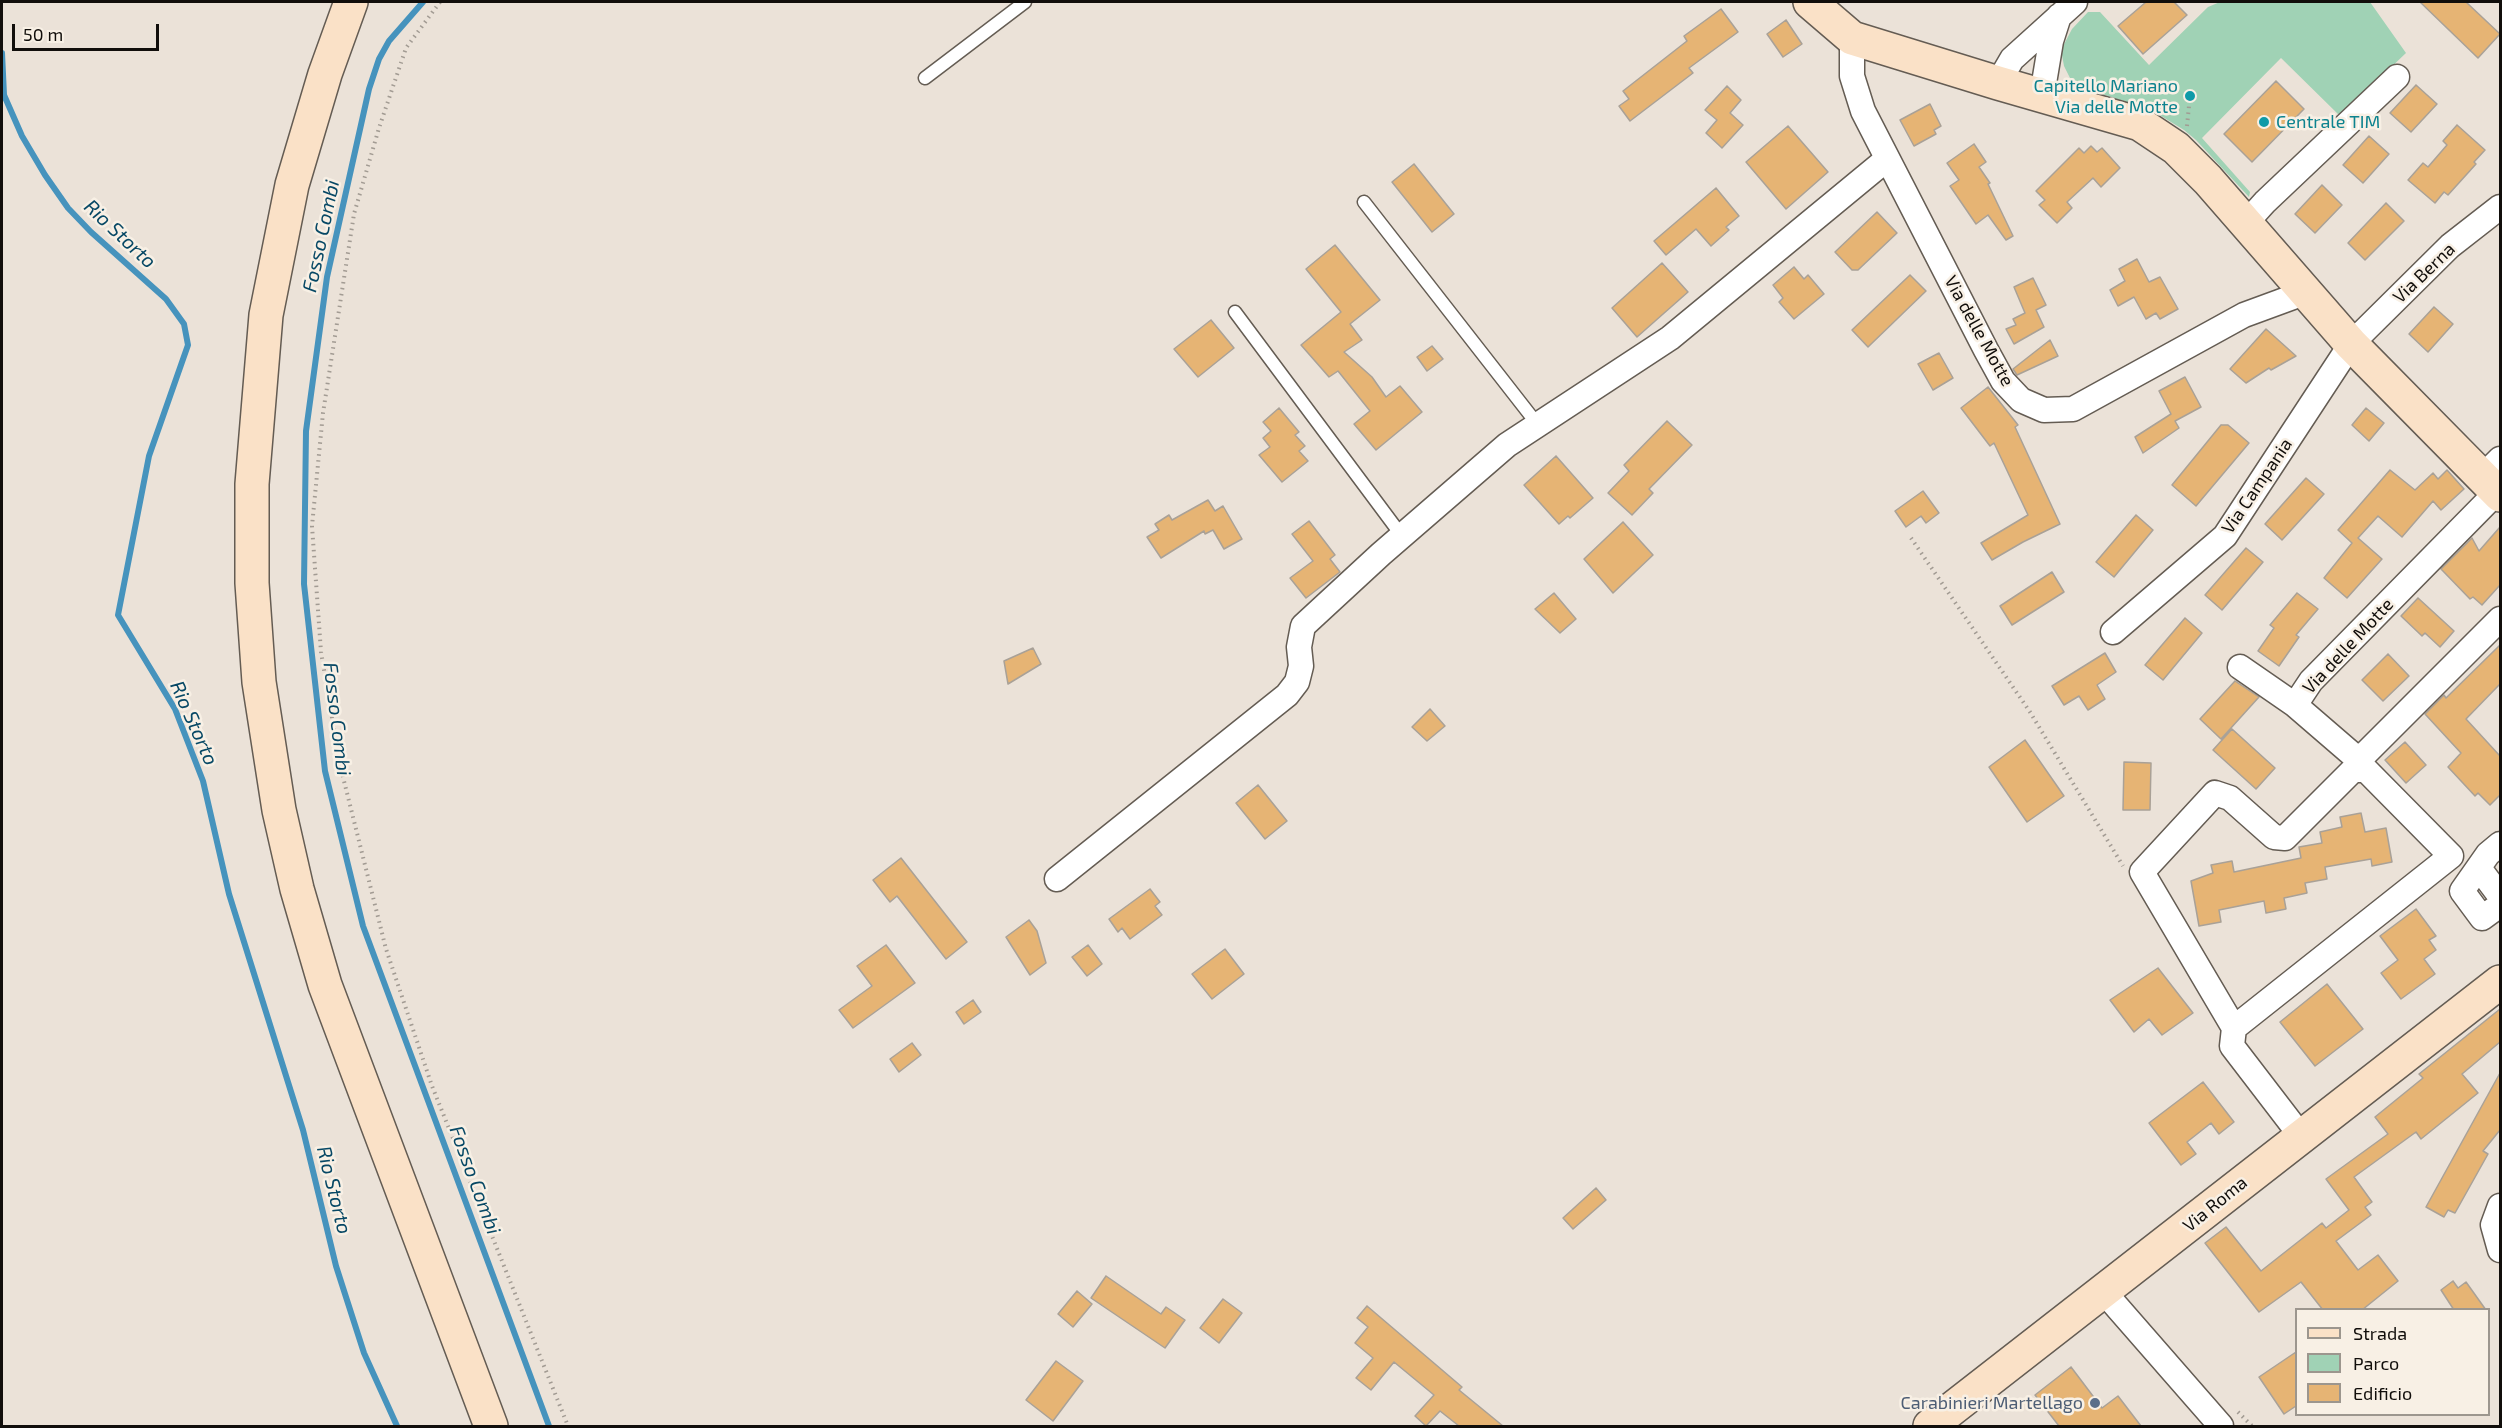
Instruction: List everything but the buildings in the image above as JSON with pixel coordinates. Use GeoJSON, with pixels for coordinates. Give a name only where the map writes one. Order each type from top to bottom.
{"type":"FeatureCollection","features":[{"type":"Feature","properties":{"kind":"main road"},"geometry":{"type":"LineString","coordinates":[[351,2],[325,74],[292,185],[266,315],[252,484],[252,583],[259,682],[279,810],[297,889],[325,985],[491,1426]]}},
{"type":"Feature","properties":{"kind":"main road","name":"Via delle Motte"},"geometry":{"type":"LineString","coordinates":[[1810,2],[1852,38],[2140,124],[2158,135],[2182,153],[2351,344],[2495,481]]}},
{"type":"Feature","properties":{"kind":"main road","name":"Via Roma"},"geometry":{"type":"LineString","coordinates":[[1930,1426],[2500,982]]}},
{"type":"Feature","properties":{"kind":"street"},"geometry":{"type":"LineString","coordinates":[[1998,83],[2012,59],[2063,8]]}},
{"type":"Feature","properties":{"kind":"street"},"geometry":{"type":"LineString","coordinates":[[2042,95],[2051,41],[2063,8]]}},
{"type":"Feature","properties":{"kind":"street","name":"Via delle Motte"},"geometry":{"type":"LineString","coordinates":[[1852,38],[1852,76],[1863,111],[2003,381],[2021,400],[2044,410],[2073,409],[2244,315],[2293,297],[2303,290]]}},
{"type":"Feature","properties":{"kind":"street"},"geometry":{"type":"LineString","coordinates":[[2246,223],[2265,202],[2397,77]]}},
{"type":"Feature","properties":{"kind":"street"},"geometry":{"type":"LineString","coordinates":[[1057,879],[1287,695],[1297,682],[1301,666],[1299,647],[1303,627],[1402,536],[1508,445],[1670,338],[1887,159]]}},
{"type":"Feature","properties":{"kind":"street","name":"Via Berna"},"geometry":{"type":"LineString","coordinates":[[2351,344],[2450,246],[2500,207]]}},
{"type":"Feature","properties":{"kind":"street","name":"Via Campania"},"geometry":{"type":"LineString","coordinates":[[2113,632],[2225,536],[2351,344]]}},
{"type":"Feature","properties":{"kind":"street","name":"Via delle Motte"},"geometry":{"type":"LineString","coordinates":[[2495,481],[2312,681],[2295,705],[2353,755],[2363,756],[2500,619]]}},
{"type":"Feature","properties":{"kind":"street"},"geometry":{"type":"LineString","coordinates":[[2240,667],[2295,705]]}},
{"type":"Feature","properties":{"kind":"street"},"geometry":{"type":"LineString","coordinates":[[2229,1019],[2254,1012],[2451,856],[2366,770],[2353,770],[2285,838],[2274,837],[2230,798],[2215,793],[2142,872],[2229,1019],[2232,1046],[2301,1136]]}},
{"type":"Feature","properties":{"kind":"street"},"geometry":{"type":"LineString","coordinates":[[2500,844],[2488,854],[2462,891],[2482,918],[2500,905]]}},
{"type":"Feature","properties":{"kind":"street"},"geometry":{"type":"LineString","coordinates":[[2479,868],[2500,896]]}},
{"type":"Feature","properties":{"kind":"street"},"geometry":{"type":"LineString","coordinates":[[2500,1206],[2493,1225],[2500,1250]]}},
{"type":"Feature","properties":{"kind":"street"},"geometry":{"type":"LineString","coordinates":[[2104,1292],[2228,1420]]}},
{"type":"Feature","properties":{"kind":"lane"},"geometry":{"type":"LineString","coordinates":[[925,78],[1025,2]]}},
{"type":"Feature","properties":{"kind":"lane"},"geometry":{"type":"LineString","coordinates":[[1364,202],[1538,425]]}},
{"type":"Feature","properties":{"kind":"lane"},"geometry":{"type":"LineString","coordinates":[[1235,312],[1402,536]]}},
{"type":"Feature","properties":{"kind":"path"},"geometry":{"type":"LineString","coordinates":[[440,2],[406,48],[379,128],[354,214],[323,413],[312,526],[321,652],[340,765],[386,949],[432,1086],[568,1426]]}},
{"type":"Feature","properties":{"kind":"path"},"geometry":{"type":"LineString","coordinates":[[1911,538],[2030,712],[2126,872]]}},
{"type":"Feature","properties":{"kind":"path"},"geometry":{"type":"LineString","coordinates":[[2228,1420],[2239,1412],[2252,1426]]}},
{"type":"Feature","properties":{"kind":"green space"},"geometry":{"type":"Polygon","coordinates":[[[2220,2],[2370,2],[2406,53],[2340,116],[2281,58],[2202,138],[2250,192],[2249,197],[2184,130],[2153,111],[2087,89],[2070,78],[2064,66],[2061,50],[2072,29],[2088,12],[2100,12],[2149,65],[2208,7],[2220,2]]]}},
{"type":"Feature","properties":{"kind":"waterway","name":"Fosso Combi"},"geometry":{"type":"LineString","coordinates":[[423,2],[389,41],[379,59],[369,89],[327,277],[306,431],[304,584],[325,771],[363,926],[549,1426]]}},
{"type":"Feature","properties":{"kind":"waterway","name":"Rio Storto"},"geometry":{"type":"LineString","coordinates":[[2,53],[4,95],[22,136],[45,175],[68,208],[91,232],[166,299],[184,324],[188,345],[149,456],[118,615],[175,709],[203,781],[229,894],[303,1130],[336,1266],[364,1353],[397,1426]]}},
{"type":"Feature","properties":{"kind":"place","name":"Capitello Mariano Via delle Motte"},"geometry":{"type":"Point","coordinates":[2190,96]}},
{"type":"Feature","properties":{"kind":"place","name":"Centrale TIM"},"geometry":{"type":"Point","coordinates":[2264,122]}},
{"type":"Feature","properties":{"kind":"place","name":"Carabinieri Martellago"},"geometry":{"type":"Point","coordinates":[2095,1403]}}]}
